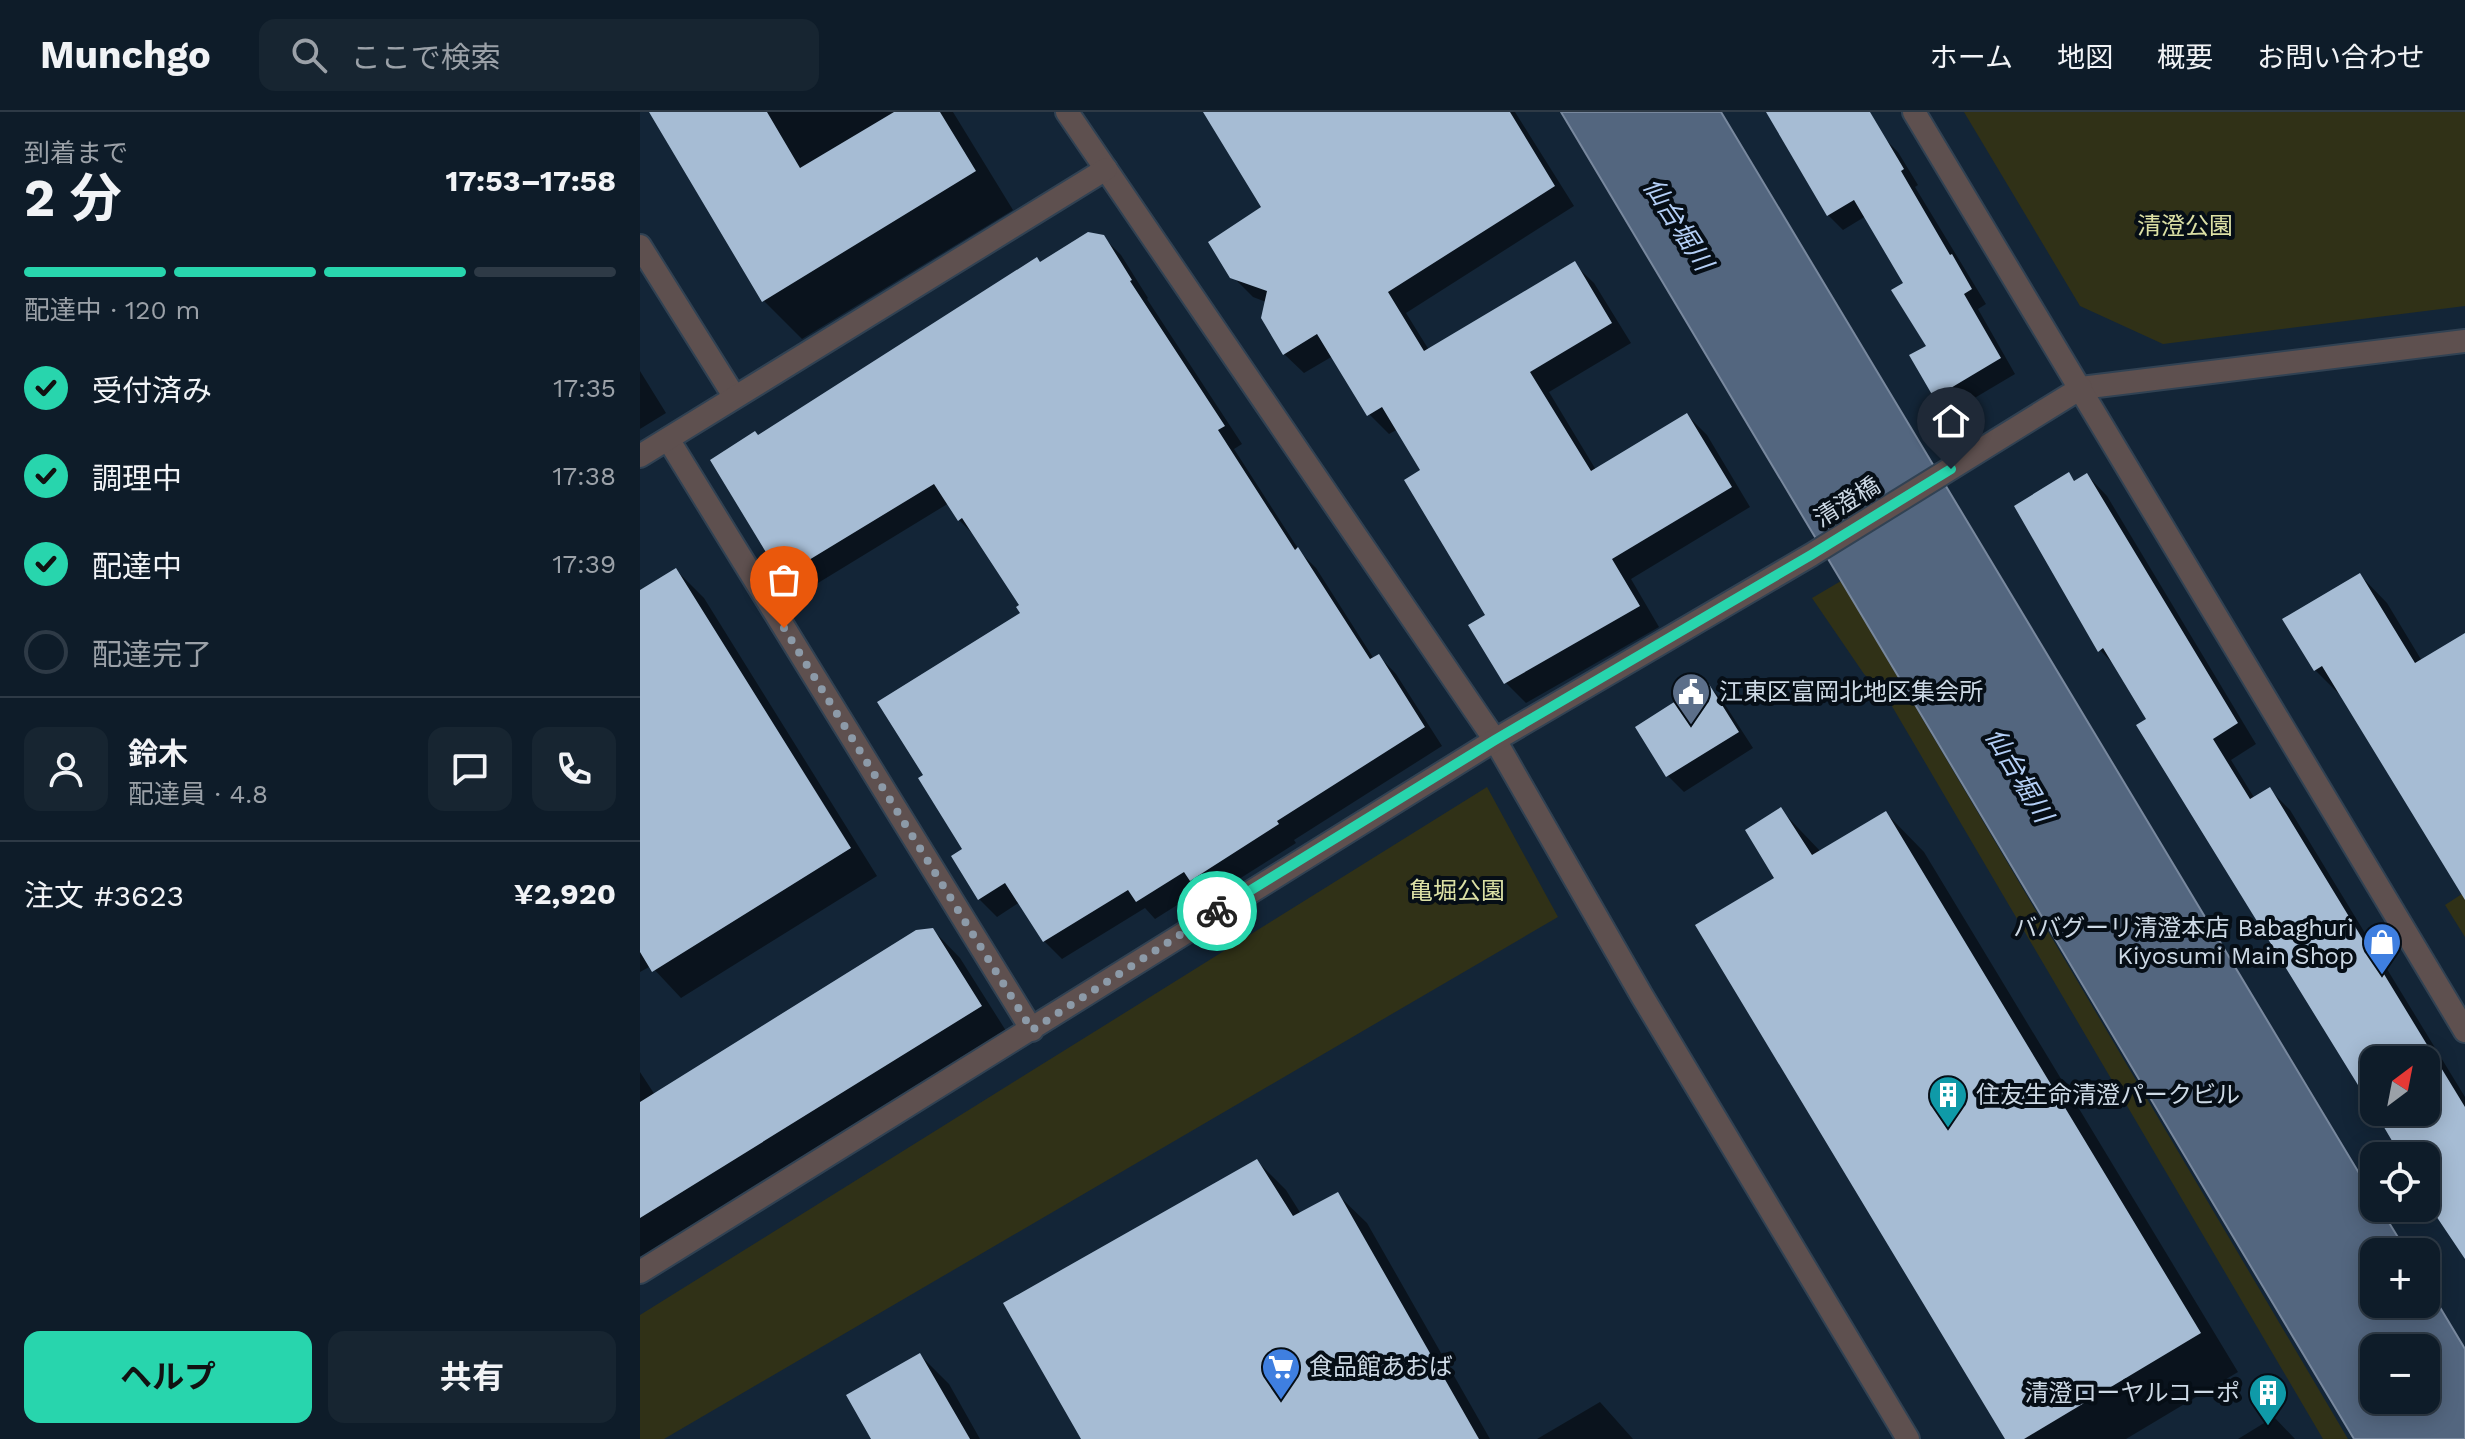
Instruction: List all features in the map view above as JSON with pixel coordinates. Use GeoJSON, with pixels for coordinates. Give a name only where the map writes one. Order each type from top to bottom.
{"type":"FeatureCollection","features":[{"type":"Feature","properties":{"kind":"street"},"geometry":{"type":"LineString","coordinates":[[1067,112],[1495,740],[1642,996],[1908,1439]]}},
{"type":"Feature","properties":{"kind":"street"},"geometry":{"type":"LineString","coordinates":[[1914,112],[2465,1031]]}},
{"type":"Feature","properties":{"kind":"street"},"geometry":{"type":"LineString","coordinates":[[640,456],[1106,169]]}},
{"type":"Feature","properties":{"kind":"street"},"geometry":{"type":"LineString","coordinates":[[640,246],[734,396]]}},
{"type":"Feature","properties":{"kind":"street"},"geometry":{"type":"LineString","coordinates":[[2081,388],[2465,341]]}},
{"type":"Feature","properties":{"kind":"street","name":"清澄橋"},"geometry":{"type":"LineString","coordinates":[[640,1272],[1495,740],[1811,555],[2081,388]]}},
{"type":"Feature","properties":{"kind":"street"},"geometry":{"type":"LineString","coordinates":[[668,439],[1032,1030]]}},
{"type":"Feature","properties":{"kind":"green space","name":"清澄公園"},"geometry":{"type":"Polygon","coordinates":[[[1964,112],[2465,112],[2465,306],[2163,344],[2080,306],[1964,112]]]}},
{"type":"Feature","properties":{"kind":"green space"},"geometry":{"type":"Polygon","coordinates":[[[1841,581],[2348,1439],[2323,1439],[1886,696],[1864,674],[1812,598],[1841,581]]]}},
{"type":"Feature","properties":{"kind":"green space","name":"亀堀公園"},"geometry":{"type":"Polygon","coordinates":[[[1487,787],[1558,917],[664,1439],[640,1439],[640,1315],[1487,787]]]}},
{"type":"Feature","properties":{"kind":"green space"},"geometry":{"type":"Polygon","coordinates":[[[2465,892],[2465,937],[2445,905],[2465,892]]]}},
{"type":"Feature","properties":{"kind":"water","name":"仙台堀川"},"geometry":{"type":"Polygon","coordinates":[[[1561,112],[1721,112],[2360,1175],[2360,1222],[2389,1222],[2398,1238],[2360,1238],[2360,1318],[2440,1318],[2440,1307],[2465,1349],[2465,1439],[2354,1439],[1561,112]]]}},
{"type":"Feature","properties":{"kind":"building"},"geometry":{"type":"Polygon","coordinates":[[[649,112],[767,112],[800,168],[894,112],[940,112],[976,171],[762,302],[649,112]]]}},
{"type":"Feature","properties":{"kind":"building"},"geometry":{"type":"Polygon","coordinates":[[[1203,112],[1510,112],[1555,186],[1388,292],[1424,351],[1575,261],[1612,323],[1530,372],[1591,471],[1687,413],[1732,487],[1612,559],[1640,606],[1504,684],[1468,625],[1485,615],[1404,480],[1420,470],[1382,407],[1367,416],[1317,334],[1283,355],[1261,318],[1267,291],[1230,278],[1208,242],[1261,207],[1203,112]]]}},
{"type":"Feature","properties":{"kind":"building"},"geometry":{"type":"Polygon","coordinates":[[[1766,112],[1870,112],[1904,169],[1901,171],[1972,289],[1964,294],[2001,358],[1934,398],[1909,355],[1926,346],[1891,290],[1903,283],[1854,200],[1827,216],[1766,112]]]}},
{"type":"Feature","properties":{"kind":"building"},"geometry":{"type":"Polygon","coordinates":[[[1088,232],[1104,235],[1130,281],[1225,426],[1218,430],[1295,550],[1298,547],[1370,659],[1379,654],[1425,727],[1277,821],[1279,824],[1190,881],[1184,872],[1136,902],[1128,890],[1043,942],[1005,883],[978,900],[951,856],[962,849],[918,778],[923,775],[877,702],[1020,613],[1016,607],[1019,605],[962,518],[958,521],[934,484],[781,577],[710,460],[755,431],[758,435],[1037,257],[1040,262],[1088,232]]]}},
{"type":"Feature","properties":{"kind":"building"},"geometry":{"type":"Polygon","coordinates":[[[2069,472],[2074,481],[2087,473],[2238,723],[2213,739],[2250,799],[2270,787],[2428,1046],[2360,1046],[2360,1088],[2136,725],[2146,719],[2103,648],[2098,652],[2014,506],[2069,472]]]}},
{"type":"Feature","properties":{"kind":"building"},"geometry":{"type":"Polygon","coordinates":[[[676,568],[851,848],[652,972],[640,952],[640,590],[676,568]]]}},
{"type":"Feature","properties":{"kind":"building"},"geometry":{"type":"Polygon","coordinates":[[[2360,573],[2415,663],[2465,633],[2465,900],[2322,666],[2314,671],[2282,619],[2360,573]]]}},
{"type":"Feature","properties":{"kind":"building"},"geometry":{"type":"Polygon","coordinates":[[[1707,681],[1739,732],[1666,777],[1635,727],[1707,681]]]}},
{"type":"Feature","properties":{"kind":"building","name":"住友生命清澄パークビル"},"geometry":{"type":"Polygon","coordinates":[[[1781,807],[1812,855],[1886,811],[2201,1333],[2024,1439],[2005,1439],[1695,925],[1774,878],[1745,830],[1781,807]]]}},
{"type":"Feature","properties":{"kind":"building"},"geometry":{"type":"Polygon","coordinates":[[[933,928],[982,1006],[640,1218],[640,1102],[916,930],[933,928]]]}},
{"type":"Feature","properties":{"kind":"building"},"geometry":{"type":"Polygon","coordinates":[[[2440,1066],[2465,1107],[2465,1259],[2440,1222],[2440,1142],[2393,1142],[2383,1126],[2440,1126],[2440,1066]]]}},
{"type":"Feature","properties":{"kind":"building"},"geometry":{"type":"Polygon","coordinates":[[[1257,1159],[1293,1216],[1338,1192],[1479,1439],[1081,1439],[1003,1303],[1257,1159]]]}},
{"type":"Feature","properties":{"kind":"building"},"geometry":{"type":"Polygon","coordinates":[[[920,1353],[970,1439],[871,1439],[846,1395],[920,1353]]]}},
{"type":"Feature","properties":{"kind":"way so far"},"geometry":{"type":"LineString","coordinates":[[784,628],[1032,1030],[1217,911]]}},
{"type":"Feature","properties":{"kind":"place","name":"江東区富岡北地区集会所"},"geometry":{"type":"Point","coordinates":[1691,726]}},
{"type":"Feature","properties":{"kind":"place","name":"ババグーリ清澄本店 Babaghuri Kiyosumi Main Shop"},"geometry":{"type":"Point","coordinates":[2382,976]}},
{"type":"Feature","properties":{"kind":"place","name":"住友生命清澄パークビル"},"geometry":{"type":"Point","coordinates":[1948,1129]}},
{"type":"Feature","properties":{"kind":"place","name":"食品館あおば"},"geometry":{"type":"Point","coordinates":[1281,1401]}},
{"type":"Feature","properties":{"kind":"place","name":"清澄ローヤルコーポ"},"geometry":{"type":"Point","coordinates":[2268,1427]}},
{"type":"Feature","properties":{"kind":"route"},"geometry":{"type":"LineString","coordinates":[[1217,911],[1495,740],[1811,555],[1951,469]]}}]}
